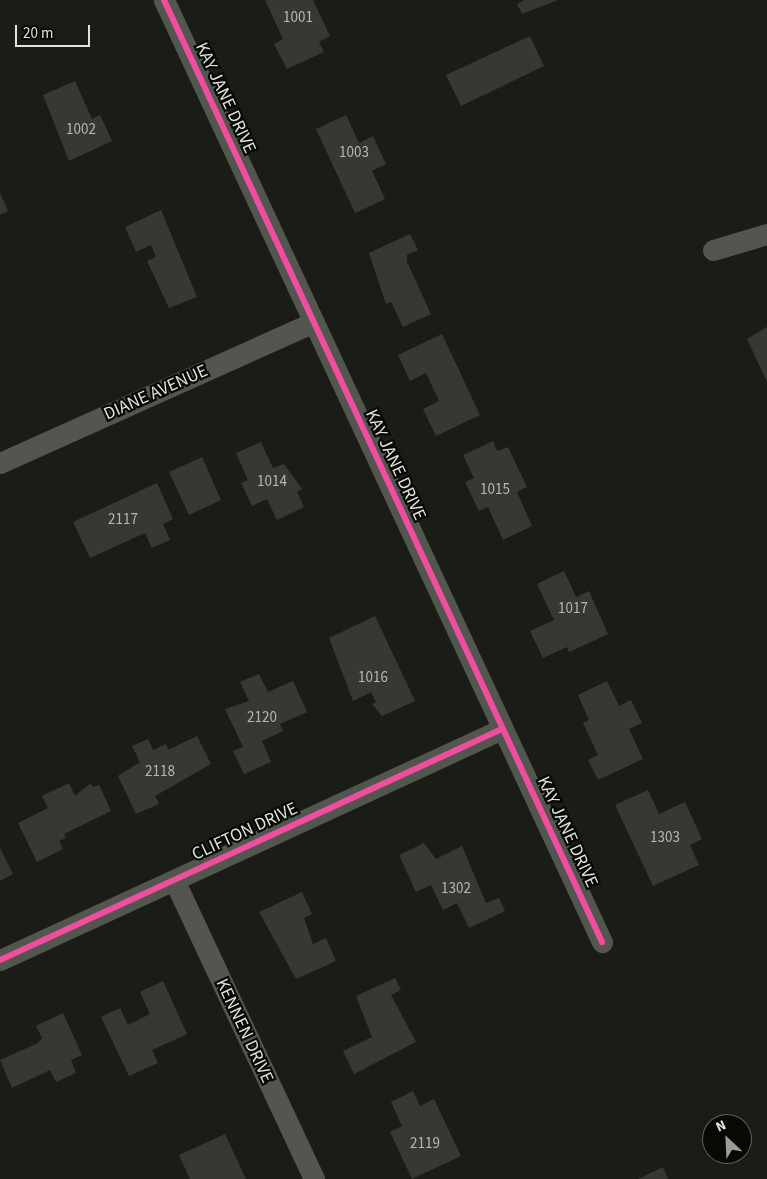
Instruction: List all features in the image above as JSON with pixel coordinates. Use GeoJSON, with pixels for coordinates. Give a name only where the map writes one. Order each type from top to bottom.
{"type":"FeatureCollection","features":[{"type":"Feature","properties":{"kind":"street","name":"KAY JANE DRIVE"},"geometry":{"type":"LineString","coordinates":[[164,0],[312,323],[602,942]]}},
{"type":"Feature","properties":{"kind":"street"},"geometry":{"type":"LineString","coordinates":[[713,250],[767,234]]}},
{"type":"Feature","properties":{"kind":"street","name":"DIANE AVENUE"},"geometry":{"type":"LineString","coordinates":[[0,463],[312,323]]}},
{"type":"Feature","properties":{"kind":"street","name":"CLIFTON DRIVE"},"geometry":{"type":"LineString","coordinates":[[0,960],[174,882],[502,729]]}},
{"type":"Feature","properties":{"kind":"street","name":"KENNEN DRIVE"},"geometry":{"type":"LineString","coordinates":[[174,882],[314,1179]]}},
{"type":"Feature","properties":{"kind":"building"},"geometry":{"type":"Polygon","coordinates":[[[265,0],[313,0],[330,36],[319,42],[324,52],[287,69],[274,44],[283,39],[265,0]]]}},
{"type":"Feature","properties":{"kind":"building"},"geometry":{"type":"Polygon","coordinates":[[[525,0],[558,0],[522,14],[517,4],[525,0]]]}},
{"type":"Feature","properties":{"kind":"building"},"geometry":{"type":"Polygon","coordinates":[[[530,36],[544,66],[461,106],[446,75],[530,36]]]}},
{"type":"Feature","properties":{"kind":"building"},"geometry":{"type":"Polygon","coordinates":[[[75,81],[92,119],[100,115],[112,141],[69,161],[43,95],[75,81]]]}},
{"type":"Feature","properties":{"kind":"building"},"geometry":{"type":"Polygon","coordinates":[[[346,115],[359,143],[373,136],[386,164],[372,171],[385,199],[355,213],[316,129],[346,115]]]}},
{"type":"Feature","properties":{"kind":"building"},"geometry":{"type":"Polygon","coordinates":[[[0,193],[8,211],[0,215],[0,193]]]}},
{"type":"Feature","properties":{"kind":"building"},"geometry":{"type":"Polygon","coordinates":[[[161,210],[197,297],[169,308],[147,261],[156,257],[151,245],[136,252],[125,227],[161,210]]]}},
{"type":"Feature","properties":{"kind":"building"},"geometry":{"type":"Polygon","coordinates":[[[410,234],[418,250],[407,255],[407,262],[431,314],[403,327],[391,302],[386,304],[369,253],[410,234]]]}},
{"type":"Feature","properties":{"kind":"building"},"geometry":{"type":"Polygon","coordinates":[[[767,327],[767,382],[747,339],[767,327]]]}},
{"type":"Feature","properties":{"kind":"building"},"geometry":{"type":"Polygon","coordinates":[[[442,334],[480,415],[436,436],[423,409],[439,401],[426,373],[410,381],[398,355],[442,334]]]}},
{"type":"Feature","properties":{"kind":"building"},"geometry":{"type":"Polygon","coordinates":[[[493,441],[497,451],[508,447],[527,487],[517,492],[532,526],[503,540],[488,507],[479,511],[465,482],[474,478],[463,455],[493,441]]]}},
{"type":"Feature","properties":{"kind":"building"},"geometry":{"type":"Polygon","coordinates":[[[261,442],[273,468],[284,464],[302,489],[297,492],[304,507],[277,520],[267,499],[252,506],[241,483],[248,480],[236,453],[261,442]]]}},
{"type":"Feature","properties":{"kind":"building"},"geometry":{"type":"Polygon","coordinates":[[[202,457],[221,500],[189,515],[169,472],[202,457]]]}},
{"type":"Feature","properties":{"kind":"building"},"geometry":{"type":"Polygon","coordinates":[[[157,483],[173,519],[163,524],[170,540],[152,548],[145,533],[90,558],[73,522],[157,483]]]}},
{"type":"Feature","properties":{"kind":"building"},"geometry":{"type":"Polygon","coordinates":[[[564,571],[576,597],[589,591],[608,634],[569,652],[567,647],[543,658],[530,631],[554,620],[537,584],[564,571]]]}},
{"type":"Feature","properties":{"kind":"building"},"geometry":{"type":"Polygon","coordinates":[[[375,616],[415,701],[382,716],[372,704],[376,702],[371,692],[353,701],[329,638],[375,616]]]}},
{"type":"Feature","properties":{"kind":"building"},"geometry":{"type":"Polygon","coordinates":[[[259,674],[268,692],[293,681],[307,712],[280,724],[283,731],[262,741],[271,762],[244,774],[233,751],[243,747],[225,709],[249,701],[240,682],[259,674]]]}},
{"type":"Feature","properties":{"kind":"building"},"geometry":{"type":"Polygon","coordinates":[[[607,681],[619,706],[631,700],[642,723],[629,729],[643,759],[598,780],[588,760],[598,755],[583,723],[589,720],[578,695],[607,681]]]}},
{"type":"Feature","properties":{"kind":"building"},"geometry":{"type":"Polygon","coordinates":[[[197,736],[211,764],[155,796],[159,804],[136,814],[118,776],[140,762],[132,746],[148,739],[153,750],[166,744],[168,750],[197,736]]]}},
{"type":"Feature","properties":{"kind":"building"},"geometry":{"type":"Polygon","coordinates":[[[69,783],[75,796],[91,783],[93,787],[99,785],[111,811],[64,834],[66,838],[59,841],[63,849],[37,862],[18,823],[48,808],[42,796],[69,783]]]}},
{"type":"Feature","properties":{"kind":"building"},"geometry":{"type":"Polygon","coordinates":[[[648,790],[659,814],[685,802],[702,839],[690,845],[699,865],[653,886],[615,805],[648,790]]]}},
{"type":"Feature","properties":{"kind":"building"},"geometry":{"type":"Polygon","coordinates":[[[424,843],[436,859],[462,846],[486,903],[499,898],[505,911],[469,928],[457,903],[443,910],[431,885],[416,892],[399,855],[424,843]]]}},
{"type":"Feature","properties":{"kind":"building"},"geometry":{"type":"Polygon","coordinates":[[[0,848],[13,874],[0,881],[0,848]]]}},
{"type":"Feature","properties":{"kind":"building"},"geometry":{"type":"Polygon","coordinates":[[[302,892],[312,914],[304,918],[313,944],[326,938],[336,961],[296,979],[259,912],[302,892]]]}},
{"type":"Feature","properties":{"kind":"building"},"geometry":{"type":"Polygon","coordinates":[[[395,978],[401,990],[391,995],[416,1042],[354,1074],[343,1051],[372,1037],[356,996],[395,978]]]}},
{"type":"Feature","properties":{"kind":"building"},"geometry":{"type":"Polygon","coordinates":[[[163,981],[187,1034],[152,1050],[158,1063],[129,1076],[101,1017],[120,1008],[128,1025],[150,1014],[140,992],[163,981]]]}},
{"type":"Feature","properties":{"kind":"building"},"geometry":{"type":"Polygon","coordinates":[[[63,1013],[82,1055],[71,1060],[76,1073],[56,1082],[50,1070],[12,1088],[0,1060],[38,1043],[42,1038],[36,1026],[63,1013]]]}},
{"type":"Feature","properties":{"kind":"building"},"geometry":{"type":"Polygon","coordinates":[[[413,1091],[420,1106],[434,1099],[461,1156],[412,1179],[390,1132],[402,1126],[391,1102],[413,1091]]]}},
{"type":"Feature","properties":{"kind":"building"},"geometry":{"type":"Polygon","coordinates":[[[225,1134],[246,1179],[190,1179],[179,1155],[225,1134]]]}},
{"type":"Feature","properties":{"kind":"building"},"geometry":{"type":"Polygon","coordinates":[[[663,1167],[668,1179],[638,1179],[663,1167]]]}},
{"type":"Feature","properties":{"kind":"cycle path"},"geometry":{"type":"LineString","coordinates":[[164,0],[602,942]]}},
{"type":"Feature","properties":{"kind":"cycle path"},"geometry":{"type":"LineString","coordinates":[[0,960],[502,729]]}}]}
